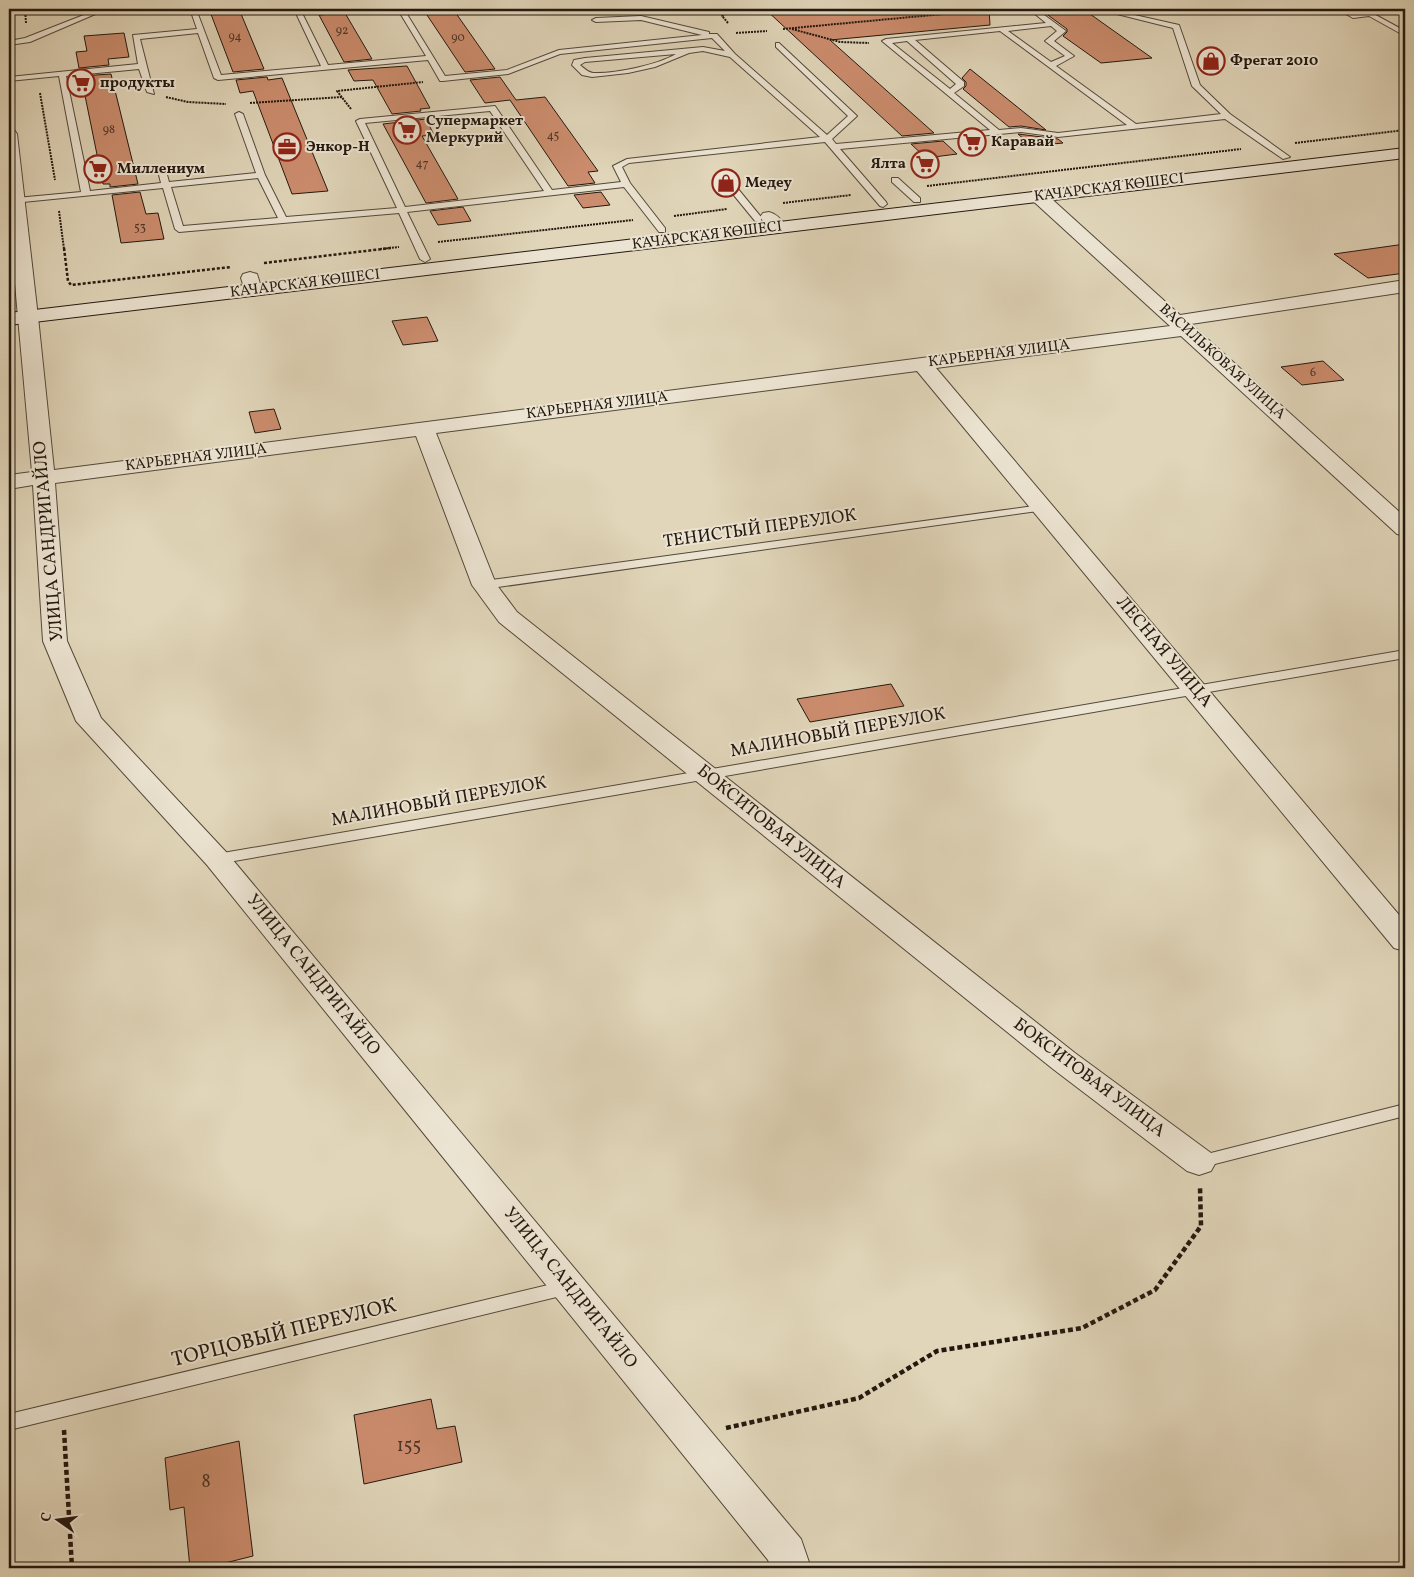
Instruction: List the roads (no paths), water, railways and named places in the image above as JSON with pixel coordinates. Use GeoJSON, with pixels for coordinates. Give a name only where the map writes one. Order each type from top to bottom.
{"type":"FeatureCollection","features":[{"type":"Feature","properties":{"kind":"street","name":"УЛИЦА САНДРИГАЙЛО"},"geometry":{"type":"LineString","coordinates":[[9,134],[16,201],[15,260],[18,312],[44,478],[55,641],[90,721],[218,859],[787,1552],[791,1568]]}},
{"type":"Feature","properties":{"kind":"street","name":"КАЧАРСКАЯ КӨШЕСІ"},"geometry":{"type":"LineString","coordinates":[[18,312],[252,284],[763,218],[877,198],[1286,157],[1405,143]]}},
{"type":"Feature","properties":{"kind":"street","name":"КАЧАРСКАЯ КӨШЕСІ"},"geometry":{"type":"LineString","coordinates":[[252,284],[425,258],[763,218],[1038,196],[1405,152]]}},
{"type":"Feature","properties":{"kind":"street","name":"ВАСИЛЬКОВАЯ УЛИЦА"},"geometry":{"type":"LineString","coordinates":[[1038,196],[1405,528]]}},
{"type":"Feature","properties":{"kind":"street","name":"КАРЬЕРНАЯ УЛИЦА"},"geometry":{"type":"LineString","coordinates":[[9,482],[922,364],[1181,326],[1405,286]]}},
{"type":"Feature","properties":{"kind":"street","name":"ЛЕСНАЯ УЛИЦА"},"geometry":{"type":"LineString","coordinates":[[922,364],[1405,941]]}},
{"type":"Feature","properties":{"kind":"street","name":"БОКСИТОВАЯ УЛИЦА"},"geometry":{"type":"LineString","coordinates":[[424,429],[484,585],[508,617],[1064,1061],[1199,1162]]}},
{"type":"Feature","properties":{"kind":"lane"},"geometry":{"type":"LineString","coordinates":[[9,42],[27,40],[104,9]]}},
{"type":"Feature","properties":{"kind":"lane"},"geometry":{"type":"LineString","coordinates":[[193,9],[218,78],[430,58]]}},
{"type":"Feature","properties":{"kind":"lane"},"geometry":{"type":"LineString","coordinates":[[297,9],[326,68]]}},
{"type":"Feature","properties":{"kind":"lane"},"geometry":{"type":"LineString","coordinates":[[396,9],[403,12],[443,79],[508,72],[559,52],[714,36]]}},
{"type":"Feature","properties":{"kind":"lane"},"geometry":{"type":"LineString","coordinates":[[1032,9],[1062,32],[1049,41],[1070,56],[1051,65]]}},
{"type":"Feature","properties":{"kind":"lane"},"geometry":{"type":"LineString","coordinates":[[1100,9],[1176,27],[1196,86],[1227,116],[1286,157]]}},
{"type":"Feature","properties":{"kind":"lane"},"geometry":{"type":"LineString","coordinates":[[1340,9],[1353,16],[1370,14],[1405,34]]}},
{"type":"Feature","properties":{"kind":"lane"},"geometry":{"type":"LineString","coordinates":[[596,20],[640,18],[714,36],[732,55],[829,143],[877,198]]}},
{"type":"Feature","properties":{"kind":"lane"},"geometry":{"type":"LineString","coordinates":[[998,133],[886,41],[1052,24]]}},
{"type":"Feature","properties":{"kind":"lane"},"geometry":{"type":"LineString","coordinates":[[1001,29],[1135,126]]}},
{"type":"Feature","properties":{"kind":"lane"},"geometry":{"type":"LineString","coordinates":[[151,92],[142,66],[136,37],[202,31]]}},
{"type":"Feature","properties":{"kind":"lane"},"geometry":{"type":"LineString","coordinates":[[909,39],[961,84],[950,93]]}},
{"type":"Feature","properties":{"kind":"lane"},"geometry":{"type":"LineString","coordinates":[[779,45],[853,116],[829,143]]}},
{"type":"Feature","properties":{"kind":"lane"},"geometry":{"type":"LineString","coordinates":[[686,51],[665,62],[633,70],[592,75],[585,74],[576,65],[577,62],[585,60],[686,51],[714,50],[732,55]]}},
{"type":"Feature","properties":{"kind":"lane"},"geometry":{"type":"LineString","coordinates":[[9,79],[142,66]]}},
{"type":"Feature","properties":{"kind":"lane"},"geometry":{"type":"LineString","coordinates":[[62,74],[86,194]]}},
{"type":"Feature","properties":{"kind":"lane"},"geometry":{"type":"LineString","coordinates":[[425,258],[360,121],[492,108],[550,193]]}},
{"type":"Feature","properties":{"kind":"lane"},"geometry":{"type":"LineString","coordinates":[[239,114],[262,175],[283,219]]}},
{"type":"Feature","properties":{"kind":"lane"},"geometry":{"type":"LineString","coordinates":[[662,230],[626,184],[617,166],[627,161],[829,143],[1021,130],[1058,135],[1227,116]]}},
{"type":"Feature","properties":{"kind":"lane"},"geometry":{"type":"LineString","coordinates":[[162,171],[179,229],[402,210],[626,184]]}},
{"type":"Feature","properties":{"kind":"lane"},"geometry":{"type":"LineString","coordinates":[[16,201],[262,175]]}},
{"type":"Feature","properties":{"kind":"lane"},"geometry":{"type":"LineString","coordinates":[[895,180],[911,194]]}},
{"type":"Feature","properties":{"kind":"lane"},"geometry":{"type":"LineString","coordinates":[[731,186],[763,218]]}},
{"type":"Feature","properties":{"kind":"lane","name":"ТЕНИСТЫЙ ПЕРЕУЛОК"},"geometry":{"type":"LineString","coordinates":[[484,585],[1041,508]]}},
{"type":"Feature","properties":{"kind":"lane","name":"МАЛИНОВЫЙ ПЕРЕУЛОК"},"geometry":{"type":"LineString","coordinates":[[218,859],[1405,654]]}},
{"type":"Feature","properties":{"kind":"lane"},"geometry":{"type":"LineString","coordinates":[[1199,1162],[1405,1110]]}},
{"type":"Feature","properties":{"kind":"lane","name":"ТОРЦОВЫЙ ПЕРЕУЛОК"},"geometry":{"type":"LineString","coordinates":[[9,1422],[570,1287]]}},
{"type":"Feature","properties":{"kind":"place","name":"Фрегат 2010"},"geometry":{"type":"Point","coordinates":[1211,61]}},
{"type":"Feature","properties":{"kind":"place","name":"продукты"},"geometry":{"type":"Point","coordinates":[81,83]}},
{"type":"Feature","properties":{"kind":"place","name":"Супермаркет Меркурий"},"geometry":{"type":"Point","coordinates":[407,130]}},
{"type":"Feature","properties":{"kind":"place","name":"Каравай"},"geometry":{"type":"Point","coordinates":[972,142]}},
{"type":"Feature","properties":{"kind":"place","name":"Энкор-Н"},"geometry":{"type":"Point","coordinates":[287,147]}},
{"type":"Feature","properties":{"kind":"place","name":"Ялта"},"geometry":{"type":"Point","coordinates":[925,164]}},
{"type":"Feature","properties":{"kind":"place","name":"Миллениум"},"geometry":{"type":"Point","coordinates":[98,169]}},
{"type":"Feature","properties":{"kind":"place","name":"Медеу"},"geometry":{"type":"Point","coordinates":[726,183]}}]}
